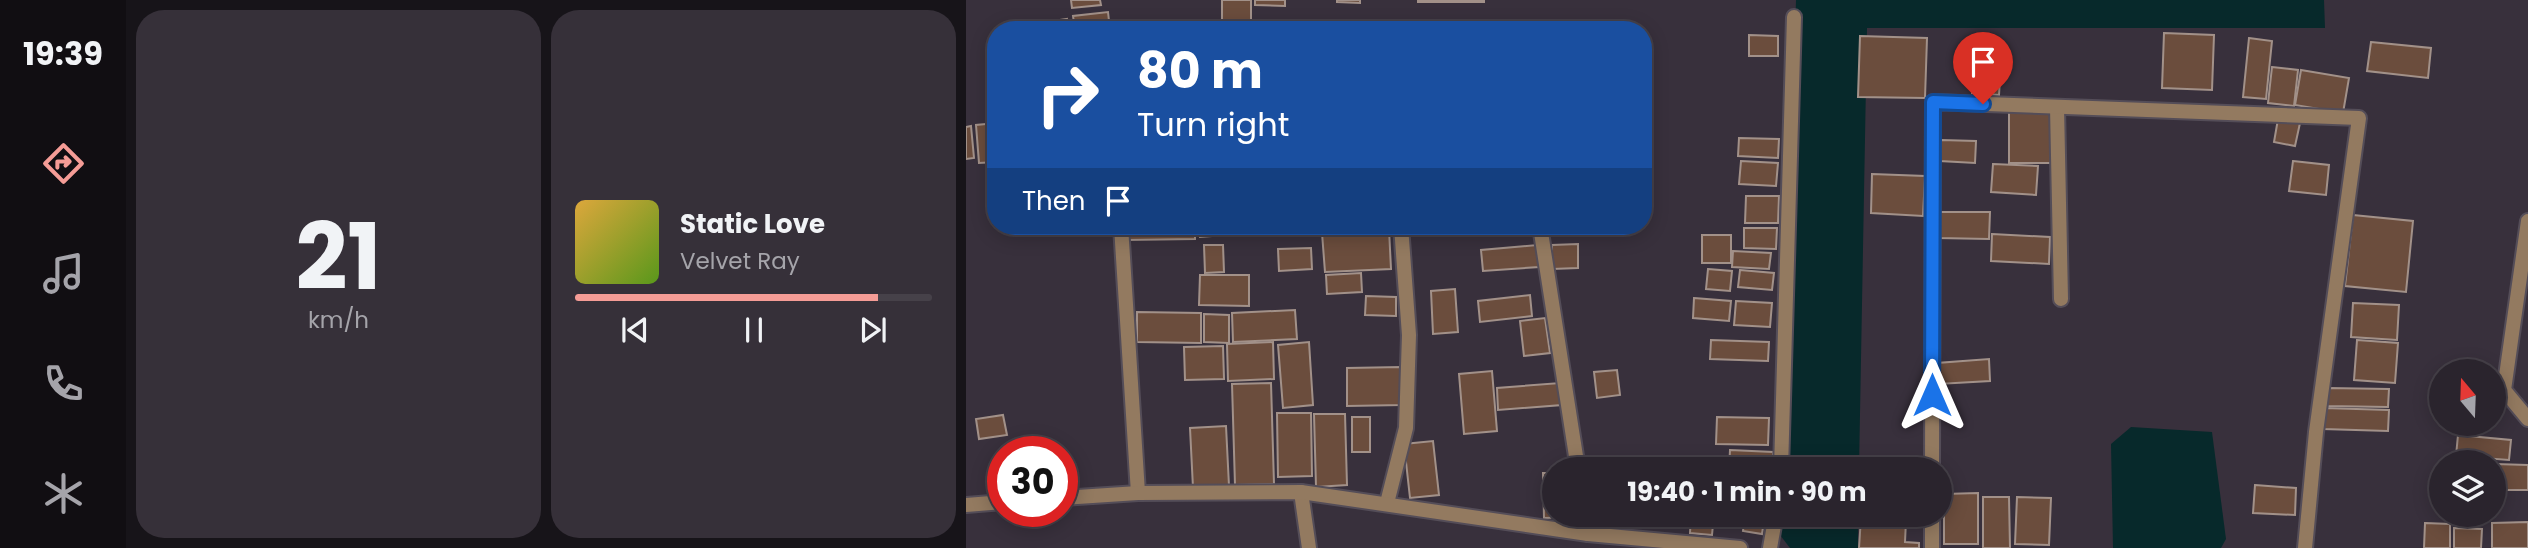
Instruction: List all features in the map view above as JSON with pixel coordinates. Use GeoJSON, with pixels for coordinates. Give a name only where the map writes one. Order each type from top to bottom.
{"type":"FeatureCollection","features":[{"type":"Feature","properties":{"kind":"street"},"geometry":{"type":"LineString","coordinates":[[1781,457],[1794,17]]}},
{"type":"Feature","properties":{"kind":"street"},"geometry":{"type":"LineString","coordinates":[[1932,457],[1933,102],[2360,118],[2316,432],[2305,548]]}},
{"type":"Feature","properties":{"kind":"street"},"geometry":{"type":"LineString","coordinates":[[2057,107],[2061,299]]}},
{"type":"Feature","properties":{"kind":"street"},"geometry":{"type":"LineString","coordinates":[[2528,221],[2504,390],[2528,419]]}},
{"type":"Feature","properties":{"kind":"street"},"geometry":{"type":"LineString","coordinates":[[1122,235],[1138,493]]}},
{"type":"Feature","properties":{"kind":"street"},"geometry":{"type":"LineString","coordinates":[[1388,503],[1406,428],[1409,335],[1402,235]]}},
{"type":"Feature","properties":{"kind":"street"},"geometry":{"type":"LineString","coordinates":[[1541,235],[1576,457]]}},
{"type":"Feature","properties":{"kind":"street"},"geometry":{"type":"LineString","coordinates":[[1301,492],[1309,548]]}},
{"type":"Feature","properties":{"kind":"street"},"geometry":{"type":"LineString","coordinates":[[1078,497],[1138,493],[1301,492],[1588,534],[1740,548]]}},
{"type":"Feature","properties":{"kind":"street"},"geometry":{"type":"LineString","coordinates":[[966,505],[987,503]]}},
{"type":"Feature","properties":{"kind":"street"},"geometry":{"type":"LineString","coordinates":[[1587,527],[1588,534]]}},
{"type":"Feature","properties":{"kind":"street"},"geometry":{"type":"LineString","coordinates":[[1770,548],[1774,527]]}},
{"type":"Feature","properties":{"kind":"street"},"geometry":{"type":"LineString","coordinates":[[1932,527],[1932,548]]}},
{"type":"Feature","properties":{"kind":"shaded area"},"geometry":{"type":"Polygon","coordinates":[[[1796,0],[2324,0],[2325,28],[1867,28],[1859,457],[1782,457],[1796,0]]]}},
{"type":"Feature","properties":{"kind":"shaded area"},"geometry":{"type":"Polygon","coordinates":[[[2131,427],[2212,432],[2226,539],[2221,548],[2113,548],[2111,444],[2131,427]]]}},
{"type":"Feature","properties":{"kind":"shaded area"},"geometry":{"type":"Polygon","coordinates":[[[1780,527],[1858,527],[1858,548],[1790,548],[1780,535],[1780,527]]]}},
{"type":"Feature","properties":{"kind":"building"},"geometry":{"type":"Polygon","coordinates":[[[1071,0],[1100,0],[1101,5],[1072,8],[1071,0]]]}},
{"type":"Feature","properties":{"kind":"building"},"geometry":{"type":"Polygon","coordinates":[[[1222,0],[1251,0],[1251,21],[1222,21],[1222,0]]]}},
{"type":"Feature","properties":{"kind":"building"},"geometry":{"type":"Polygon","coordinates":[[[1255,0],[1285,0],[1285,6],[1255,5],[1255,0]]]}},
{"type":"Feature","properties":{"kind":"building"},"geometry":{"type":"Polygon","coordinates":[[[1360,0],[1360,3],[1337,2],[1360,0]]]}},
{"type":"Feature","properties":{"kind":"building"},"geometry":{"type":"Polygon","coordinates":[[[1484,0],[1484,2],[1418,2],[1484,0]]]}},
{"type":"Feature","properties":{"kind":"building"},"geometry":{"type":"Polygon","coordinates":[[[1108,12],[1109,21],[1074,21],[1073,16],[1108,12]]]}},
{"type":"Feature","properties":{"kind":"building"},"geometry":{"type":"Polygon","coordinates":[[[2164,33],[2214,35],[2212,90],[2162,88],[2164,33]]]}},
{"type":"Feature","properties":{"kind":"building"},"geometry":{"type":"Polygon","coordinates":[[[1749,35],[1778,36],[1778,56],[1749,56],[1749,35]]]}},
{"type":"Feature","properties":{"kind":"building"},"geometry":{"type":"Polygon","coordinates":[[[1860,36],[1927,38],[1925,98],[1858,97],[1860,36]]]}},
{"type":"Feature","properties":{"kind":"building"},"geometry":{"type":"Polygon","coordinates":[[[2249,38],[2272,41],[2266,99],[2243,97],[2249,38]]]}},
{"type":"Feature","properties":{"kind":"building"},"geometry":{"type":"Polygon","coordinates":[[[2371,42],[2431,48],[2428,78],[2367,71],[2371,42]]]}},
{"type":"Feature","properties":{"kind":"building"},"geometry":{"type":"Polygon","coordinates":[[[1973,61],[2001,63],[1999,95],[1972,93],[1973,61]]]}},
{"type":"Feature","properties":{"kind":"building"},"geometry":{"type":"Polygon","coordinates":[[[2272,67],[2298,70],[2294,106],[2268,103],[2272,67]]]}},
{"type":"Feature","properties":{"kind":"building"},"geometry":{"type":"Polygon","coordinates":[[[2301,70],[2349,78],[2343,113],[2295,105],[2301,70]]]}},
{"type":"Feature","properties":{"kind":"building"},"geometry":{"type":"Polygon","coordinates":[[[2009,109],[2053,109],[2053,163],[2009,163],[2009,109]]]}},
{"type":"Feature","properties":{"kind":"building"},"geometry":{"type":"Polygon","coordinates":[[[2278,119],[2300,123],[2295,146],[2274,142],[2278,119]]]}},
{"type":"Feature","properties":{"kind":"building"},"geometry":{"type":"Polygon","coordinates":[[[987,124],[987,163],[979,163],[976,125],[987,124]]]}},
{"type":"Feature","properties":{"kind":"building"},"geometry":{"type":"Polygon","coordinates":[[[971,126],[974,158],[966,159],[966,127],[971,126]]]}},
{"type":"Feature","properties":{"kind":"building"},"geometry":{"type":"Polygon","coordinates":[[[1739,138],[1779,139],[1778,158],[1738,156],[1739,138]]]}},
{"type":"Feature","properties":{"kind":"building"},"geometry":{"type":"Polygon","coordinates":[[[1941,140],[1976,141],[1975,163],[1940,161],[1941,140]]]}},
{"type":"Feature","properties":{"kind":"building"},"geometry":{"type":"Polygon","coordinates":[[[1741,161],[1778,163],[1776,186],[1739,184],[1741,161]]]}},
{"type":"Feature","properties":{"kind":"building"},"geometry":{"type":"Polygon","coordinates":[[[2293,161],[2329,165],[2326,195],[2289,191],[2293,161]]]}},
{"type":"Feature","properties":{"kind":"building"},"geometry":{"type":"Polygon","coordinates":[[[1993,164],[2038,166],[2036,195],[1991,192],[1993,164]]]}},
{"type":"Feature","properties":{"kind":"building"},"geometry":{"type":"Polygon","coordinates":[[[1872,174],[1925,176],[1923,216],[1871,213],[1872,174]]]}},
{"type":"Feature","properties":{"kind":"building"},"geometry":{"type":"Polygon","coordinates":[[[1746,196],[1779,196],[1778,223],[1745,223],[1746,196]]]}},
{"type":"Feature","properties":{"kind":"building"},"geometry":{"type":"Polygon","coordinates":[[[1938,212],[1990,212],[1989,239],[1938,238],[1938,212]]]}},
{"type":"Feature","properties":{"kind":"building"},"geometry":{"type":"Polygon","coordinates":[[[2353,215],[2413,221],[2406,292],[2345,286],[2353,215]]]}},
{"type":"Feature","properties":{"kind":"building"},"geometry":{"type":"Polygon","coordinates":[[[1744,228],[1777,228],[1776,249],[1744,248],[1744,228]]]}},
{"type":"Feature","properties":{"kind":"building"},"geometry":{"type":"Polygon","coordinates":[[[1992,234],[2050,237],[2049,264],[1991,261],[1992,234]]]}},
{"type":"Feature","properties":{"kind":"building"},"geometry":{"type":"Polygon","coordinates":[[[1125,235],[1195,235],[1195,239],[1125,240],[1125,235]]]}},
{"type":"Feature","properties":{"kind":"building"},"geometry":{"type":"Polygon","coordinates":[[[1322,235],[1389,235],[1391,269],[1325,272],[1322,235]]]}},
{"type":"Feature","properties":{"kind":"building"},"geometry":{"type":"Polygon","coordinates":[[[1702,235],[1731,235],[1731,263],[1702,263],[1702,235]]]}},
{"type":"Feature","properties":{"kind":"building"},"geometry":{"type":"Polygon","coordinates":[[[1578,244],[1578,268],[1552,269],[1552,245],[1578,244]]]}},
{"type":"Feature","properties":{"kind":"building"},"geometry":{"type":"Polygon","coordinates":[[[1204,245],[1223,245],[1224,272],[1205,273],[1204,245]]]}},
{"type":"Feature","properties":{"kind":"building"},"geometry":{"type":"Polygon","coordinates":[[[1537,245],[1539,267],[1483,271],[1481,250],[1537,245]]]}},
{"type":"Feature","properties":{"kind":"building"},"geometry":{"type":"Polygon","coordinates":[[[1311,248],[1312,269],[1279,271],[1278,249],[1311,248]]]}},
{"type":"Feature","properties":{"kind":"building"},"geometry":{"type":"Polygon","coordinates":[[[1733,251],[1771,253],[1769,269],[1732,267],[1733,251]]]}},
{"type":"Feature","properties":{"kind":"building"},"geometry":{"type":"Polygon","coordinates":[[[1708,269],[1732,271],[1730,291],[1706,289],[1708,269]]]}},
{"type":"Feature","properties":{"kind":"building"},"geometry":{"type":"Polygon","coordinates":[[[1740,270],[1774,273],[1772,290],[1738,287],[1740,270]]]}},
{"type":"Feature","properties":{"kind":"building"},"geometry":{"type":"Polygon","coordinates":[[[1361,273],[1362,292],[1327,294],[1326,275],[1361,273]]]}},
{"type":"Feature","properties":{"kind":"building"},"geometry":{"type":"Polygon","coordinates":[[[1200,275],[1249,275],[1249,306],[1199,305],[1200,275]]]}},
{"type":"Feature","properties":{"kind":"building"},"geometry":{"type":"Polygon","coordinates":[[[1455,289],[1458,332],[1433,334],[1431,291],[1455,289]]]}},
{"type":"Feature","properties":{"kind":"building"},"geometry":{"type":"Polygon","coordinates":[[[1530,295],[1532,316],[1480,322],[1478,301],[1530,295]]]}},
{"type":"Feature","properties":{"kind":"building"},"geometry":{"type":"Polygon","coordinates":[[[1366,296],[1396,297],[1396,316],[1365,315],[1366,296]]]}},
{"type":"Feature","properties":{"kind":"building"},"geometry":{"type":"Polygon","coordinates":[[[1694,298],[1731,301],[1729,321],[1693,318],[1694,298]]]}},
{"type":"Feature","properties":{"kind":"building"},"geometry":{"type":"Polygon","coordinates":[[[1736,301],[1772,303],[1770,327],[1734,325],[1736,301]]]}},
{"type":"Feature","properties":{"kind":"building"},"geometry":{"type":"Polygon","coordinates":[[[2353,303],[2399,305],[2397,340],[2351,337],[2353,303]]]}},
{"type":"Feature","properties":{"kind":"building"},"geometry":{"type":"Polygon","coordinates":[[[1295,310],[1297,339],[1233,342],[1232,313],[1295,310]]]}},
{"type":"Feature","properties":{"kind":"building"},"geometry":{"type":"Polygon","coordinates":[[[1137,312],[1201,313],[1201,343],[1137,342],[1137,312]]]}},
{"type":"Feature","properties":{"kind":"building"},"geometry":{"type":"Polygon","coordinates":[[[1204,314],[1229,315],[1229,343],[1204,342],[1204,314]]]}},
{"type":"Feature","properties":{"kind":"building"},"geometry":{"type":"Polygon","coordinates":[[[1545,318],[1550,353],[1524,356],[1520,321],[1545,318]]]}},
{"type":"Feature","properties":{"kind":"building"},"geometry":{"type":"Polygon","coordinates":[[[1711,340],[1769,342],[1768,361],[1710,359],[1711,340]]]}},
{"type":"Feature","properties":{"kind":"building"},"geometry":{"type":"Polygon","coordinates":[[[2357,340],[2398,343],[2395,383],[2354,380],[2357,340]]]}},
{"type":"Feature","properties":{"kind":"building"},"geometry":{"type":"Polygon","coordinates":[[[1273,342],[1274,379],[1228,381],[1227,344],[1273,342]]]}},
{"type":"Feature","properties":{"kind":"building"},"geometry":{"type":"Polygon","coordinates":[[[1309,342],[1313,405],[1283,408],[1278,345],[1309,342]]]}},
{"type":"Feature","properties":{"kind":"building"},"geometry":{"type":"Polygon","coordinates":[[[1223,346],[1224,379],[1185,380],[1184,347],[1223,346]]]}},
{"type":"Feature","properties":{"kind":"building"},"geometry":{"type":"Polygon","coordinates":[[[1989,359],[1990,381],[1938,384],[1937,363],[1989,359]]]}},
{"type":"Feature","properties":{"kind":"building"},"geometry":{"type":"Polygon","coordinates":[[[1401,367],[1402,405],[1347,406],[1347,368],[1401,367]]]}},
{"type":"Feature","properties":{"kind":"building"},"geometry":{"type":"Polygon","coordinates":[[[1617,370],[1620,395],[1597,398],[1594,372],[1617,370]]]}},
{"type":"Feature","properties":{"kind":"building"},"geometry":{"type":"Polygon","coordinates":[[[1492,371],[1497,431],[1464,434],[1459,374],[1492,371]]]}},
{"type":"Feature","properties":{"kind":"building"},"geometry":{"type":"Polygon","coordinates":[[[1271,383],[1274,484],[1235,485],[1232,384],[1271,383]]]}},
{"type":"Feature","properties":{"kind":"building"},"geometry":{"type":"Polygon","coordinates":[[[1560,383],[1562,405],[1498,410],[1497,388],[1560,383]]]}},
{"type":"Feature","properties":{"kind":"building"},"geometry":{"type":"Polygon","coordinates":[[[2328,388],[2389,389],[2388,407],[2327,406],[2328,388]]]}},
{"type":"Feature","properties":{"kind":"building"},"geometry":{"type":"Polygon","coordinates":[[[2324,408],[2389,410],[2388,431],[2323,429],[2324,408]]]}},
{"type":"Feature","properties":{"kind":"building"},"geometry":{"type":"Polygon","coordinates":[[[1277,413],[1311,413],[1312,476],[1278,477],[1277,413]]]}},
{"type":"Feature","properties":{"kind":"building"},"geometry":{"type":"Polygon","coordinates":[[[1314,414],[1345,414],[1347,485],[1316,487],[1314,414]]]}},
{"type":"Feature","properties":{"kind":"building"},"geometry":{"type":"Polygon","coordinates":[[[1003,415],[1007,435],[979,439],[976,419],[1003,415]]]}},
{"type":"Feature","properties":{"kind":"building"},"geometry":{"type":"Polygon","coordinates":[[[1352,417],[1370,417],[1370,452],[1352,452],[1352,417]]]}},
{"type":"Feature","properties":{"kind":"building"},"geometry":{"type":"Polygon","coordinates":[[[1717,417],[1769,418],[1768,445],[1716,444],[1717,417]]]}},
{"type":"Feature","properties":{"kind":"building"},"geometry":{"type":"Polygon","coordinates":[[[1226,426],[1229,486],[1193,488],[1190,428],[1226,426]]]}},
{"type":"Feature","properties":{"kind":"building"},"geometry":{"type":"Polygon","coordinates":[[[2458,436],[2511,440],[2509,460],[2506,460],[2506,450],[2457,450],[2458,436]]]}},
{"type":"Feature","properties":{"kind":"building"},"geometry":{"type":"Polygon","coordinates":[[[1433,441],[1439,495],[1410,498],[1404,444],[1433,441]]]}},
{"type":"Feature","properties":{"kind":"building"},"geometry":{"type":"Polygon","coordinates":[[[1730,450],[1773,452],[1773,457],[1730,457],[1730,450]]]}},
{"type":"Feature","properties":{"kind":"building"},"geometry":{"type":"Polygon","coordinates":[[[2506,464],[2528,465],[2528,490],[2506,490],[2506,464]]]}},
{"type":"Feature","properties":{"kind":"building"},"geometry":{"type":"Polygon","coordinates":[[[2255,485],[2296,488],[2295,515],[2253,513],[2255,485]]]}},
{"type":"Feature","properties":{"kind":"building"},"geometry":{"type":"Polygon","coordinates":[[[1978,493],[1978,544],[1944,544],[1944,527],[1952,527],[1952,494],[1978,493]]]}},
{"type":"Feature","properties":{"kind":"building"},"geometry":{"type":"Polygon","coordinates":[[[1983,497],[2009,497],[2010,548],[1983,548],[1983,497]]]}},
{"type":"Feature","properties":{"kind":"building"},"geometry":{"type":"Polygon","coordinates":[[[2017,497],[2051,498],[2049,545],[2015,544],[2017,497]]]}},
{"type":"Feature","properties":{"kind":"building"},"geometry":{"type":"Polygon","coordinates":[[[2528,522],[2528,548],[2492,548],[2492,527],[2506,527],[2506,523],[2528,522]]]}},
{"type":"Feature","properties":{"kind":"building"},"geometry":{"type":"Polygon","coordinates":[[[2425,523],[2429,523],[2429,527],[2450,527],[2450,548],[2424,548],[2425,523]]]}},
{"type":"Feature","properties":{"kind":"building"},"geometry":{"type":"Polygon","coordinates":[[[1690,527],[1713,527],[1712,535],[1690,533],[1690,527]]]}},
{"type":"Feature","properties":{"kind":"building"},"geometry":{"type":"Polygon","coordinates":[[[1743,527],[1763,527],[1762,534],[1743,531],[1743,527]]]}},
{"type":"Feature","properties":{"kind":"building"},"geometry":{"type":"Polygon","coordinates":[[[1860,527],[1906,527],[1905,542],[1919,543],[1919,548],[1859,548],[1860,527]]]}},
{"type":"Feature","properties":{"kind":"building"},"geometry":{"type":"Polygon","coordinates":[[[2454,528],[2482,529],[2481,548],[2454,548],[2454,528]]]}},
{"type":"Feature","properties":{"kind":"route"},"geometry":{"type":"LineString","coordinates":[[1932,395],[1933,102],[1983,104]]}}]}
